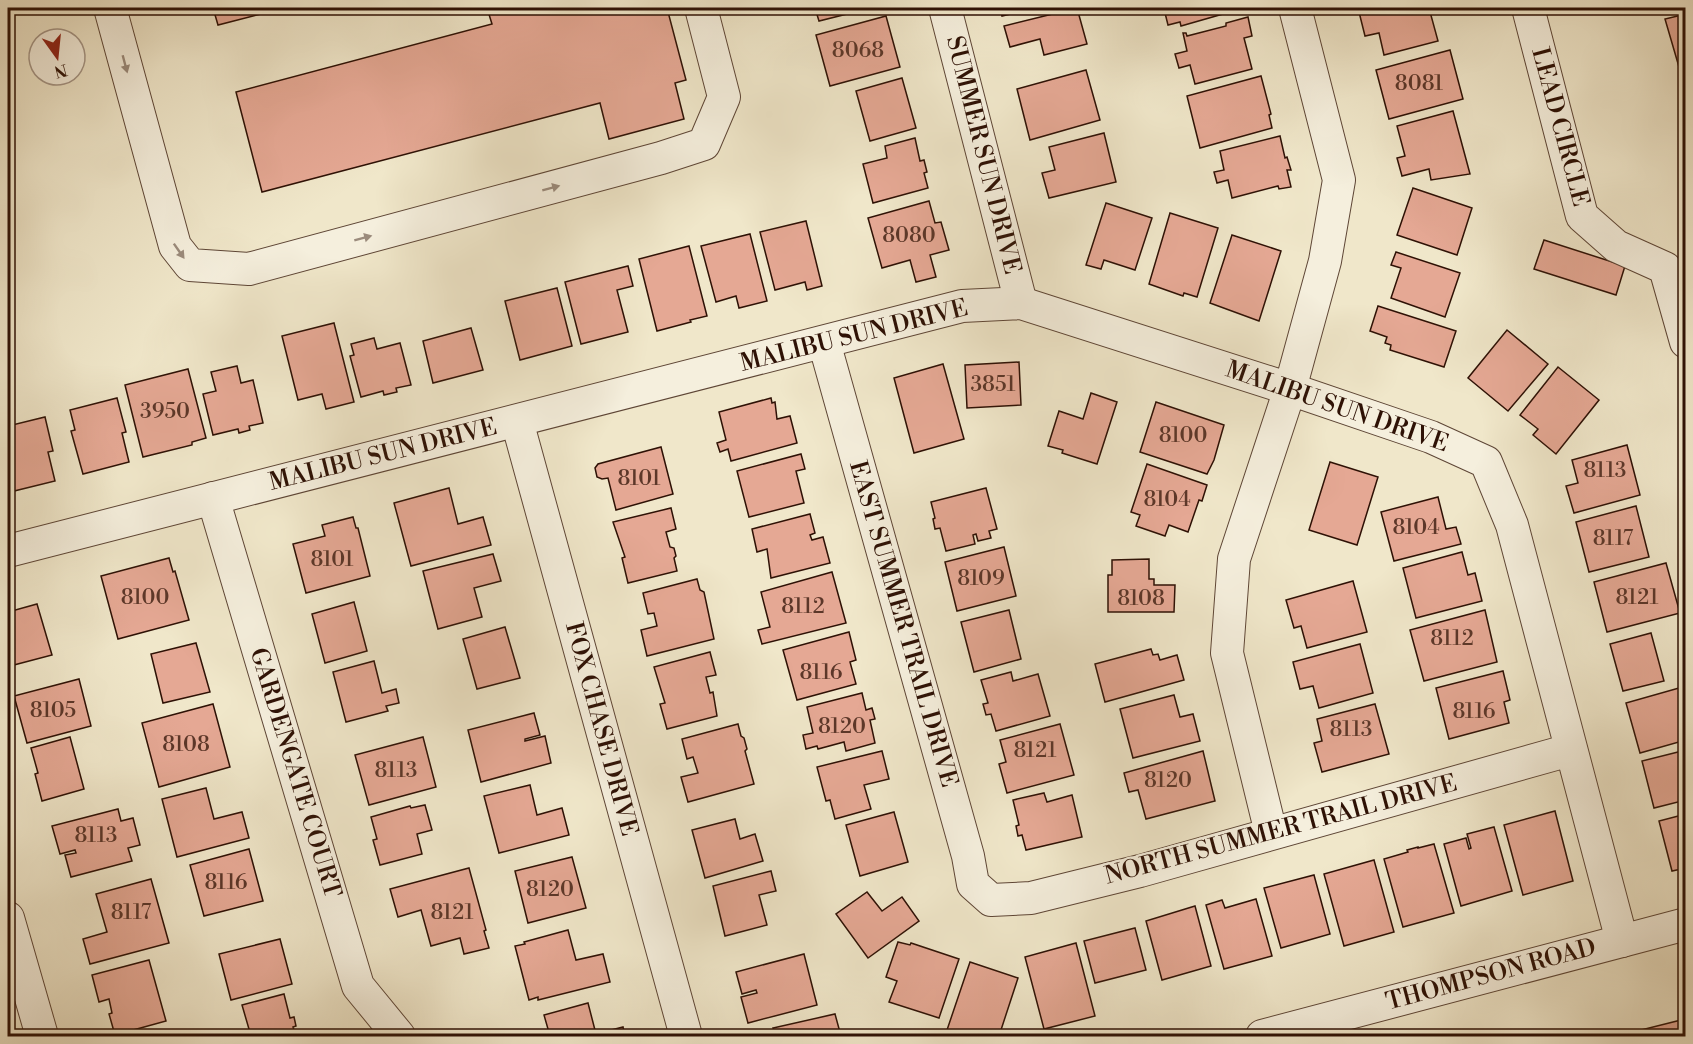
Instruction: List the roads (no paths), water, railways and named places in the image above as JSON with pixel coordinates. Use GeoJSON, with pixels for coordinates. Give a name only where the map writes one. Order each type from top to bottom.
{"type":"FeatureCollection","features":[{"type":"Feature","properties":{"kind":"street"},"geometry":{"type":"LineString","coordinates":[[110,8],[175,246],[190,265],[249,269],[649,161],[704,144],[724,97],[701,8]]}},
{"type":"Feature","properties":{"kind":"street","name":"SUMMER SUN DRIVE"},"geometry":{"type":"LineString","coordinates":[[945,8],[1021,303]]}},
{"type":"Feature","properties":{"kind":"street"},"geometry":{"type":"LineString","coordinates":[[1271,833],[1227,653],[1234,559],[1290,389],[1325,261],[1339,180],[1295,8]]}},
{"type":"Feature","properties":{"kind":"street","name":"LEAD CIRCLE"},"geometry":{"type":"LineString","coordinates":[[1528,8],[1582,216],[1616,246],[1665,268],[1686,342]]}},
{"type":"Feature","properties":{"kind":"street","name":"MALIBU SUN DRIVE"},"geometry":{"type":"LineString","coordinates":[[8,551],[962,306],[1021,303],[1290,389],[1431,437],[1486,462],[1512,525],[1622,941]]}},
{"type":"Feature","properties":{"kind":"street","name":"EAST SUMMER TRAIL DRIVE"},"geometry":{"type":"LineString","coordinates":[[824,342],[968,856],[973,884],[991,900]]}},
{"type":"Feature","properties":{"kind":"street","name":"FOX CHASE DRIVE"},"geometry":{"type":"LineString","coordinates":[[518,421],[686,1036]]}},
{"type":"Feature","properties":{"kind":"street","name":"GARDENGATE COURT"},"geometry":{"type":"LineString","coordinates":[[213,498],[358,986],[399,1036]]}},
{"type":"Feature","properties":{"kind":"street","name":"NORTH SUMMER TRAIL DRIVE"},"geometry":{"type":"LineString","coordinates":[[991,900],[1031,898],[1140,871],[1570,750]]}},
{"type":"Feature","properties":{"kind":"street"},"geometry":{"type":"LineString","coordinates":[[8,918],[42,1036]]}},
{"type":"Feature","properties":{"kind":"street","name":"THOMPSON ROAD"},"geometry":{"type":"LineString","coordinates":[[1262,1036],[1686,924]]}}]}
